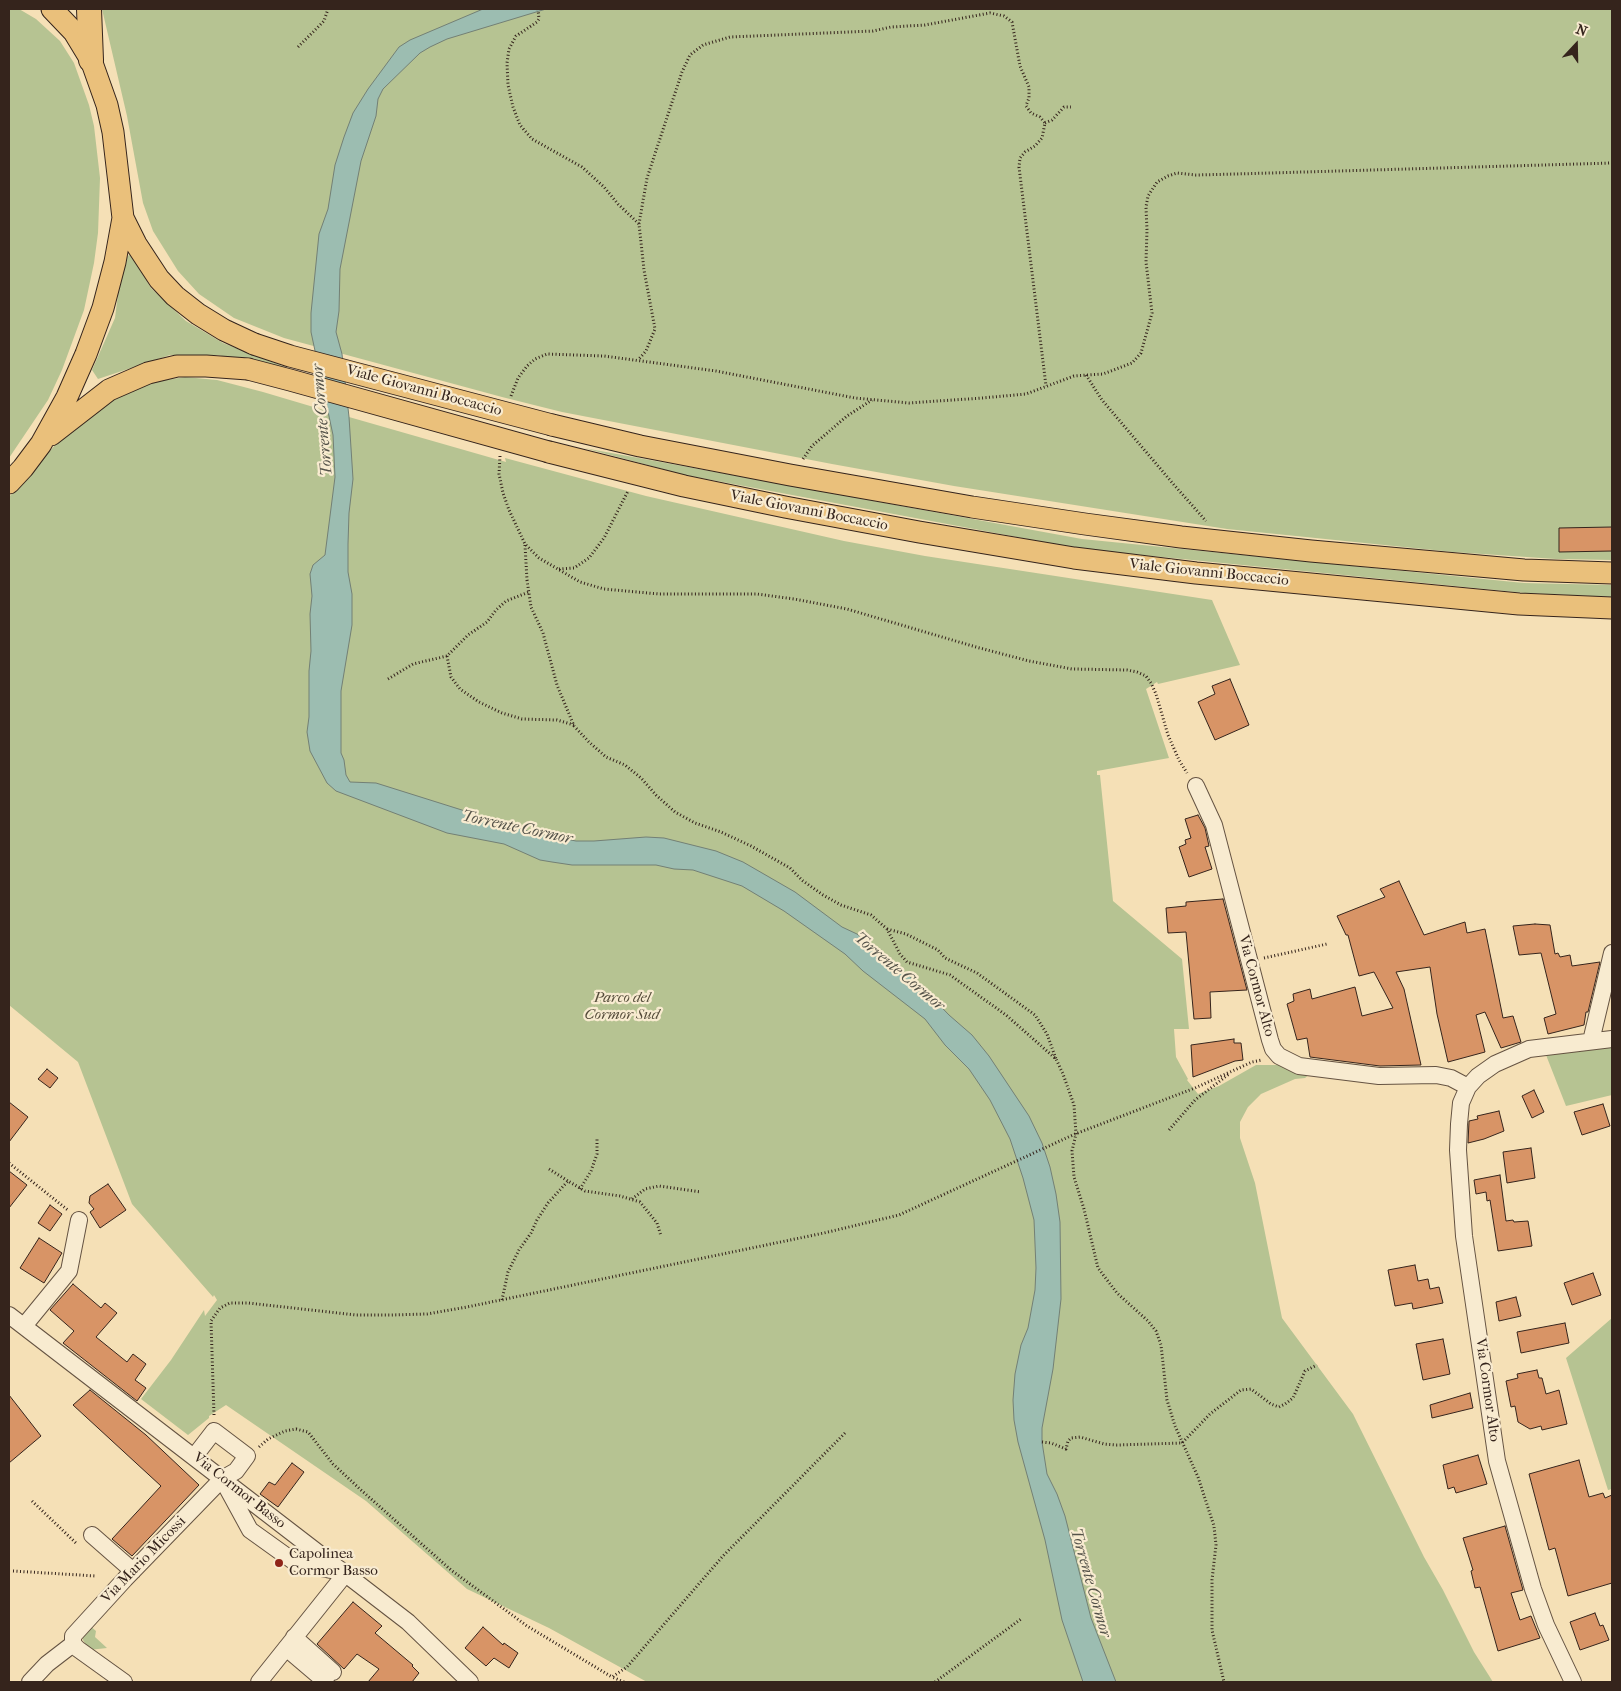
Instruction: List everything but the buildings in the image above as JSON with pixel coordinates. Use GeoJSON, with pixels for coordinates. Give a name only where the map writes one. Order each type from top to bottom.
{"type":"FeatureCollection","features":[{"type":"Feature","properties":{"kind":"highway"},"geometry":{"type":"LineString","coordinates":[[89,9],[92,60]]}},
{"type":"Feature","properties":{"kind":"main road"},"geometry":{"type":"LineString","coordinates":[[9,483],[41,444],[67,397],[86,354],[103,308],[115,262],[123,218],[113,132],[107,105],[92,60],[74,32],[52,9]]}},
{"type":"Feature","properties":{"kind":"main road","name":"Viale Giovanni Boccaccio"},"geometry":{"type":"LineString","coordinates":[[123,218],[136,244],[159,278],[175,296],[198,314],[224,330],[254,344],[290,356],[552,425],[640,446],[972,507],[1085,524],[1225,542],[1524,570],[1612,573]]}},
{"type":"Feature","properties":{"kind":"main road","name":"Viale Giovanni Boccaccio"},"geometry":{"type":"LineString","coordinates":[[41,444],[77,413],[109,390],[148,372],[177,366],[206,366],[248,370],[635,474],[785,507],[919,532],[1074,558],[1206,574],[1509,603],[1612,608]]}},
{"type":"Feature","properties":{"kind":"street","name":"Via Cormor Alto"},"geometry":{"type":"LineString","coordinates":[[1196,786],[1214,825],[1270,1040],[1273,1049],[1279,1056],[1299,1066],[1379,1076],[1436,1075],[1452,1078],[1468,1087]]}},
{"type":"Feature","properties":{"kind":"street"},"geometry":{"type":"LineString","coordinates":[[1591,1041],[1612,953]]}},
{"type":"Feature","properties":{"kind":"street","name":"Via Cormor Alto"},"geometry":{"type":"LineString","coordinates":[[1573,1682],[1546,1625],[1533,1589],[1497,1461],[1464,1236],[1458,1150],[1461,1103],[1468,1087],[1478,1076],[1512,1055],[1529,1049],[1612,1039]]}},
{"type":"Feature","properties":{"kind":"street"},"geometry":{"type":"LineString","coordinates":[[24,1326],[69,1271],[79,1220]]}},
{"type":"Feature","properties":{"kind":"street","name":"Via Cormor Basso"},"geometry":{"type":"LineString","coordinates":[[9,1315],[408,1622],[470,1682]]}},
{"type":"Feature","properties":{"kind":"street","name":"Via Mario Micossi"},"geometry":{"type":"LineString","coordinates":[[30,1682],[47,1664],[73,1644],[73,1636],[76,1631],[222,1479],[236,1471],[247,1456],[214,1431],[194,1457]]}},
{"type":"Feature","properties":{"kind":"street"},"geometry":{"type":"LineString","coordinates":[[222,1479],[250,1530],[296,1564],[346,1573],[259,1682]]}},
{"type":"Feature","properties":{"kind":"street"},"geometry":{"type":"LineString","coordinates":[[92,1535],[133,1571]]}},
{"type":"Feature","properties":{"kind":"street"},"geometry":{"type":"LineString","coordinates":[[290,1643],[330,1677]]}},
{"type":"Feature","properties":{"kind":"street"},"geometry":{"type":"LineString","coordinates":[[73,1644],[124,1682]]}},
{"type":"Feature","properties":{"kind":"path"},"geometry":{"type":"LineString","coordinates":[[298,47],[324,21],[328,9]]}},
{"type":"Feature","properties":{"kind":"path"},"geometry":{"type":"LineString","coordinates":[[538,9],[539,19],[537,22],[516,36],[509,49],[508,86],[520,125],[532,139],[582,167],[593,176],[639,224]]}},
{"type":"Feature","properties":{"kind":"path"},"geometry":{"type":"LineString","coordinates":[[637,360],[646,351],[655,329],[644,270],[639,224],[647,178],[682,72],[690,55],[703,45],[730,37],[873,31],[925,25],[990,13],[1004,16],[1012,22],[1020,66],[1029,87],[1029,98],[1026,106],[1031,113],[1040,117],[1045,123]]}},
{"type":"Feature","properties":{"kind":"path"},"geometry":{"type":"LineString","coordinates":[[1045,123],[1052,120],[1064,107],[1071,107]]}},
{"type":"Feature","properties":{"kind":"path"},"geometry":{"type":"LineString","coordinates":[[1045,123],[1042,138],[1020,158],[1019,167],[1046,386]]}},
{"type":"Feature","properties":{"kind":"path"},"geometry":{"type":"LineString","coordinates":[[528,366],[535,359],[547,354],[604,356],[716,371],[855,398],[910,403],[1026,394],[1074,376],[1103,374],[1132,363],[1141,353],[1152,314],[1146,262],[1146,207],[1148,196],[1157,182],[1178,173],[1196,175],[1612,163]]}},
{"type":"Feature","properties":{"kind":"path"},"geometry":{"type":"LineString","coordinates":[[1086,375],[1114,415],[1225,542]]}},
{"type":"Feature","properties":{"kind":"path"},"geometry":{"type":"LineString","coordinates":[[790,475],[812,446],[847,416],[873,400]]}},
{"type":"Feature","properties":{"kind":"path"},"geometry":{"type":"LineString","coordinates":[[499,458],[499,474],[503,493],[525,544],[539,558],[580,582],[604,589],[659,594],[757,594],[794,599],[847,609],[966,645],[1029,661],[1072,669],[1127,670],[1146,676],[1156,694],[1168,735],[1179,760],[1196,786]]}},
{"type":"Feature","properties":{"kind":"path"},"geometry":{"type":"LineString","coordinates":[[558,569],[574,568],[589,558],[604,538],[635,474]]}},
{"type":"Feature","properties":{"kind":"path"},"geometry":{"type":"LineString","coordinates":[[525,544],[531,607],[543,633],[556,686],[574,726],[606,757],[625,765],[641,778],[675,812],[695,823],[721,832],[766,854],[790,868],[803,881],[823,895],[841,905],[871,916],[887,929],[900,954],[907,962],[950,975],[1006,1015],[1056,1059]]}},
{"type":"Feature","properties":{"kind":"path"},"geometry":{"type":"LineString","coordinates":[[388,679],[414,664],[447,656],[468,635],[487,622],[506,601],[529,592]]}},
{"type":"Feature","properties":{"kind":"path"},"geometry":{"type":"LineString","coordinates":[[447,656],[451,677],[460,689],[479,702],[522,719],[557,720],[574,726]]}},
{"type":"Feature","properties":{"kind":"path"},"geometry":{"type":"LineString","coordinates":[[887,929],[906,934],[938,950],[946,958],[977,973],[1035,1015],[1047,1034],[1074,1105],[1075,1134],[1072,1151],[1074,1177],[1098,1268],[1117,1293],[1148,1321],[1156,1331],[1161,1345],[1167,1400],[1175,1426],[1198,1477],[1214,1526],[1216,1545],[1212,1580],[1212,1630],[1224,1682]]}},
{"type":"Feature","properties":{"kind":"path"},"geometry":{"type":"LineString","coordinates":[[1249,962],[1326,944]]}},
{"type":"Feature","properties":{"kind":"path"},"geometry":{"type":"LineString","coordinates":[[214,1415],[211,1321],[220,1308],[230,1303],[391,1316],[427,1314],[824,1233],[899,1215],[1075,1134],[1195,1088],[1252,1062],[1279,1056]]}},
{"type":"Feature","properties":{"kind":"path"},"geometry":{"type":"LineString","coordinates":[[1169,1130],[1194,1100],[1233,1070]]}},
{"type":"Feature","properties":{"kind":"path"},"geometry":{"type":"LineString","coordinates":[[580,1189],[591,1171],[597,1154],[597,1137]]}},
{"type":"Feature","properties":{"kind":"path"},"geometry":{"type":"LineString","coordinates":[[9,1163],[79,1220]]}},
{"type":"Feature","properties":{"kind":"path"},"geometry":{"type":"LineString","coordinates":[[549,1169],[580,1189],[595,1194],[620,1196],[640,1202],[657,1223],[661,1236]]}},
{"type":"Feature","properties":{"kind":"path"},"geometry":{"type":"LineString","coordinates":[[502,1300],[508,1272],[519,1250],[548,1204],[568,1181]]}},
{"type":"Feature","properties":{"kind":"path"},"geometry":{"type":"LineString","coordinates":[[632,1199],[645,1188],[659,1186],[701,1192]]}},
{"type":"Feature","properties":{"kind":"path"},"geometry":{"type":"LineString","coordinates":[[1042,1442],[1052,1443],[1066,1449],[1071,1438],[1080,1437],[1104,1444],[1117,1445],[1182,1443],[1210,1414],[1241,1390],[1251,1389],[1271,1404],[1279,1407],[1285,1404],[1294,1398],[1305,1372],[1318,1365]]}},
{"type":"Feature","properties":{"kind":"path"},"geometry":{"type":"LineString","coordinates":[[268,1439],[285,1431],[296,1429],[308,1432],[333,1464],[451,1570],[527,1626],[624,1682]]}},
{"type":"Feature","properties":{"kind":"path"},"geometry":{"type":"LineString","coordinates":[[612,1676],[626,1666],[723,1556],[846,1432]]}},
{"type":"Feature","properties":{"kind":"path"},"geometry":{"type":"LineString","coordinates":[[32,1501],[78,1545]]}},
{"type":"Feature","properties":{"kind":"path"},"geometry":{"type":"LineString","coordinates":[[14,1571],[96,1576]]}},
{"type":"Feature","properties":{"kind":"path"},"geometry":{"type":"LineString","coordinates":[[935,1682],[1021,1619]]}},
{"type":"Feature","properties":{"kind":"green space"},"geometry":{"type":"Polygon","coordinates":[[[9,9],[19,9],[36,19],[60,41],[74,63],[89,105],[94,126],[100,178],[98,233],[84,310],[62,370],[48,400],[9,458],[9,9]]]}},
{"type":"Feature","properties":{"kind":"green space"},"geometry":{"type":"Polygon","coordinates":[[[102,9],[1612,9],[1612,560],[1556,559],[1453,552],[1227,529],[954,486],[562,412],[284,338],[234,318],[199,294],[178,271],[153,231],[143,203],[127,116],[102,9]]]}},
{"type":"Feature","properties":{"kind":"green space"},"geometry":{"type":"Polygon","coordinates":[[[130,254],[151,288],[186,321],[223,343],[293,370],[217,355],[170,355],[98,379],[92,370],[115,318],[122,262],[130,254]]]}},
{"type":"Feature","properties":{"kind":"green space","name":"Parco del Cormor Sud"},"geometry":{"type":"Polygon","coordinates":[[[185,377],[217,380],[263,392],[327,411],[327,413],[349,417],[506,462],[505,458],[646,496],[844,541],[925,556],[1212,600],[1240,665],[1158,684],[1157,682],[1146,689],[1169,758],[1097,771],[1097,775],[1100,775],[1113,901],[1182,959],[1189,1029],[1174,1029],[1176,1057],[1187,1080],[1198,1094],[1219,1086],[1256,1065],[1282,1065],[1312,1072],[1305,1078],[1295,1079],[1261,1094],[1248,1107],[1240,1122],[1240,1138],[1255,1183],[1282,1318],[1353,1414],[1424,1557],[1474,1652],[1493,1682],[647,1682],[549,1628],[467,1589],[366,1501],[226,1405],[209,1416],[188,1435],[141,1399],[171,1360],[204,1310],[205,1316],[217,1300],[132,1204],[78,1062],[9,1005],[9,497],[64,435],[95,410],[128,391],[153,382],[185,377]]]}},
{"type":"Feature","properties":{"kind":"green space"},"geometry":{"type":"Polygon","coordinates":[[[584,448],[1082,539],[1524,583],[1612,585],[1612,597],[1525,593],[1081,549],[685,475],[584,448]]]}},
{"type":"Feature","properties":{"kind":"green space"},"geometry":{"type":"Polygon","coordinates":[[[1612,1046],[1612,1095],[1566,1106],[1546,1055],[1612,1046]]]}},
{"type":"Feature","properties":{"kind":"green space"},"geometry":{"type":"Polygon","coordinates":[[[1612,1318],[1612,1489],[1608,1490],[1566,1358],[1612,1318]]]}},
{"type":"Feature","properties":{"kind":"green space"},"geometry":{"type":"Polygon","coordinates":[[[89,1625],[96,1631],[95,1637],[107,1648],[89,1650],[83,1640],[83,1636],[89,1625]]]}},
{"type":"Feature","properties":{"kind":"water","name":"Torrente Cormor"},"geometry":{"type":"Polygon","coordinates":[[[483,9],[546,9],[447,39],[430,47],[420,53],[383,89],[378,99],[376,116],[361,161],[340,269],[339,311],[336,332],[342,354],[353,479],[348,544],[348,572],[352,594],[352,625],[341,691],[341,753],[346,775],[350,782],[376,783],[535,833],[576,841],[646,837],[664,838],[716,851],[743,862],[795,892],[842,927],[857,934],[920,985],[949,1015],[972,1035],[989,1056],[1029,1116],[1042,1143],[1050,1167],[1060,1222],[1061,1299],[1053,1369],[1042,1428],[1042,1442],[1047,1474],[1065,1516],[1091,1618],[1116,1682],[1083,1682],[1062,1620],[1045,1540],[1018,1442],[1013,1400],[1015,1374],[1021,1345],[1028,1328],[1035,1290],[1034,1220],[1010,1139],[990,1100],[969,1069],[945,1045],[925,1019],[863,971],[845,954],[784,911],[742,886],[693,870],[674,869],[656,865],[572,865],[540,860],[504,844],[447,833],[336,791],[327,783],[310,751],[307,732],[311,651],[310,614],[312,596],[310,574],[313,565],[325,555],[335,477],[333,435],[311,332],[311,313],[319,234],[328,209],[335,165],[353,113],[399,47],[410,40],[483,9]]]}},
{"type":"Feature","properties":{"kind":"place","name":"Capolinea Cormor Basso"},"geometry":{"type":"Point","coordinates":[279,1563]}}]}
